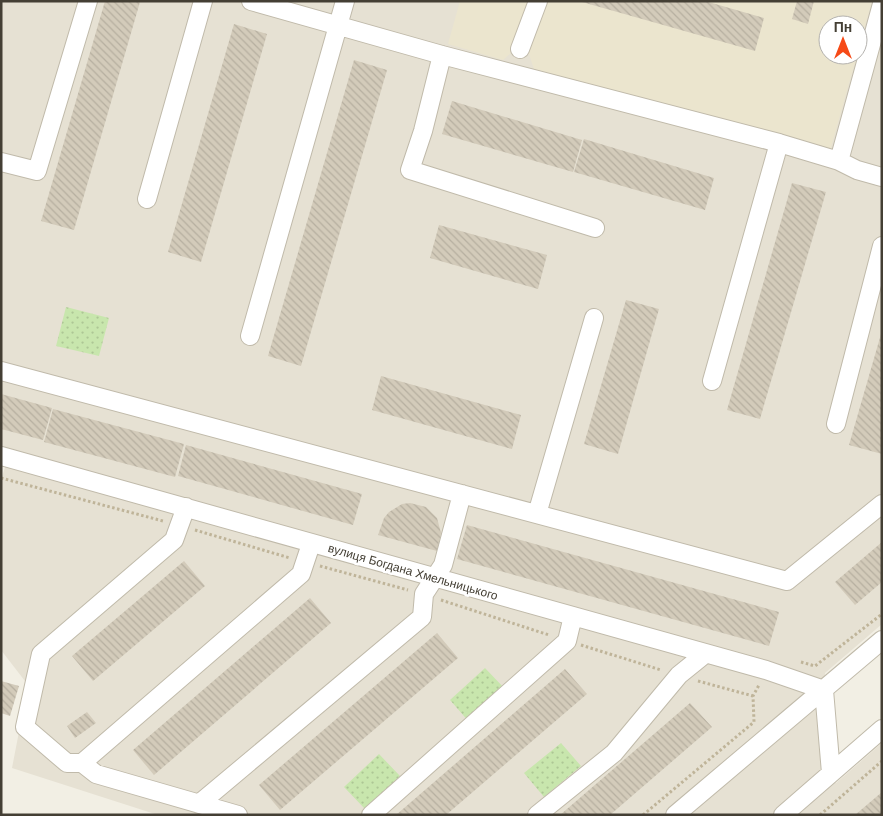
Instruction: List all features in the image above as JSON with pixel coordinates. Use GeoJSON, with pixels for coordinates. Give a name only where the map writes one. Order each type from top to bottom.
{"type":"FeatureCollection","features":[{"type":"Feature","properties":{"kind":"street"},"geometry":{"type":"LineString","coordinates":[[1,162],[38,171],[88,1]]}},
{"type":"Feature","properties":{"kind":"street"},"geometry":{"type":"LineString","coordinates":[[147,199],[203,1]]}},
{"type":"Feature","properties":{"kind":"street"},"geometry":{"type":"LineString","coordinates":[[251,1],[288,6],[338,26],[779,143],[839,161],[857,170],[882,177]]}},
{"type":"Feature","properties":{"kind":"street"},"geometry":{"type":"LineString","coordinates":[[250,336],[345,1]]}},
{"type":"Feature","properties":{"kind":"street"},"geometry":{"type":"LineString","coordinates":[[520,49],[538,1]]}},
{"type":"Feature","properties":{"kind":"street"},"geometry":{"type":"LineString","coordinates":[[839,161],[882,4]]}},
{"type":"Feature","properties":{"kind":"street"},"geometry":{"type":"LineString","coordinates":[[442,55],[423,131],[410,170],[595,228]]}},
{"type":"Feature","properties":{"kind":"street"},"geometry":{"type":"LineString","coordinates":[[712,381],[779,143]]}},
{"type":"Feature","properties":{"kind":"street"},"geometry":{"type":"LineString","coordinates":[[836,424],[882,246]]}},
{"type":"Feature","properties":{"kind":"street"},"geometry":{"type":"LineString","coordinates":[[537,514],[594,318]]}},
{"type":"Feature","properties":{"kind":"street"},"geometry":{"type":"LineString","coordinates":[[1,370],[787,581],[882,504]]}},
{"type":"Feature","properties":{"kind":"street","name":"вулиця Богдана Хмельницького"},"geometry":{"type":"LineString","coordinates":[[1,456],[766,670],[824,690]]}},
{"type":"Feature","properties":{"kind":"street"},"geometry":{"type":"LineString","coordinates":[[199,804],[422,617],[424,594],[443,565],[462,494]]}},
{"type":"Feature","properties":{"kind":"street"},"geometry":{"type":"LineString","coordinates":[[186,507],[174,540],[41,654],[25,728],[67,763],[82,763],[96,774],[238,815]]}},
{"type":"Feature","properties":{"kind":"street"},"geometry":{"type":"LineString","coordinates":[[82,763],[301,574],[312,544]]}},
{"type":"Feature","properties":{"kind":"street"},"geometry":{"type":"LineString","coordinates":[[371,815],[567,641],[573,616]]}},
{"type":"Feature","properties":{"kind":"street"},"geometry":{"type":"LineString","coordinates":[[675,815],[882,640]]}},
{"type":"Feature","properties":{"kind":"street"},"geometry":{"type":"LineString","coordinates":[[537,815],[614,753],[679,675],[705,654]]}},
{"type":"Feature","properties":{"kind":"street"},"geometry":{"type":"LineString","coordinates":[[824,690],[831,772]]}},
{"type":"Feature","properties":{"kind":"street"},"geometry":{"type":"LineString","coordinates":[[783,815],[831,772],[880,734]]}},
{"type":"Feature","properties":{"kind":"path"},"geometry":{"type":"LineString","coordinates":[[1,478],[424,594],[567,641],[753,696],[754,722],[642,815]]}},
{"type":"Feature","properties":{"kind":"path"},"geometry":{"type":"LineString","coordinates":[[815,666],[882,614]]}},
{"type":"Feature","properties":{"kind":"path"},"geometry":{"type":"LineString","coordinates":[[820,815],[882,761]]}},
{"type":"Feature","properties":{"kind":"shaded area"},"geometry":{"type":"Polygon","coordinates":[[[1,1],[882,1],[882,624],[825,673],[821,763],[836,783],[882,743],[882,815],[158,815],[12,768],[28,685],[1,650],[1,480],[10,451],[1,448],[1,1]]]}},
{"type":"Feature","properties":{"kind":"shaded area"},"geometry":{"type":"Polygon","coordinates":[[[460,1],[872,1],[868,15],[818,15],[818,65],[854,65],[830,151],[534,69],[529,54],[514,50],[503,60],[448,44],[460,1]]]}},
{"type":"Feature","properties":{"kind":"green space"},"geometry":{"type":"Polygon","coordinates":[[[66,307],[109,318],[99,356],[56,346],[66,307]]]}},
{"type":"Feature","properties":{"kind":"green space"},"geometry":{"type":"Polygon","coordinates":[[[485,668],[506,690],[470,723],[450,700],[485,668]]]}},
{"type":"Feature","properties":{"kind":"green space"},"geometry":{"type":"Polygon","coordinates":[[[561,743],[581,766],[544,797],[524,773],[561,743]]]}},
{"type":"Feature","properties":{"kind":"green space"},"geometry":{"type":"Polygon","coordinates":[[[379,754],[400,776],[365,809],[344,787],[379,754]]]}},
{"type":"Feature","properties":{"kind":"building"},"geometry":{"type":"Polygon","coordinates":[[[105,1],[140,2],[74,230],[41,221],[105,1]]]}},
{"type":"Feature","properties":{"kind":"building"},"geometry":{"type":"Polygon","coordinates":[[[705,1],[764,18],[755,51],[582,2],[705,1]]]}},
{"type":"Feature","properties":{"kind":"building"},"geometry":{"type":"Polygon","coordinates":[[[797,1],[814,1],[808,24],[792,19],[797,1]]]}},
{"type":"Feature","properties":{"kind":"building"},"geometry":{"type":"Polygon","coordinates":[[[234,24],[267,34],[201,262],[168,252],[234,24]]]}},
{"type":"Feature","properties":{"kind":"building"},"geometry":{"type":"Polygon","coordinates":[[[354,60],[387,70],[301,366],[268,356],[354,60]]]}},
{"type":"Feature","properties":{"kind":"building"},"geometry":{"type":"Polygon","coordinates":[[[452,101],[582,140],[573,172],[442,134],[452,101]]]}},
{"type":"Feature","properties":{"kind":"building"},"geometry":{"type":"Polygon","coordinates":[[[584,139],[714,178],[705,210],[574,172],[584,139]]]}},
{"type":"Feature","properties":{"kind":"building"},"geometry":{"type":"Polygon","coordinates":[[[792,183],[826,192],[760,419],[727,410],[792,183]]]}},
{"type":"Feature","properties":{"kind":"building"},"geometry":{"type":"Polygon","coordinates":[[[439,225],[547,255],[538,289],[430,258],[439,225]]]}},
{"type":"Feature","properties":{"kind":"building"},"geometry":{"type":"Polygon","coordinates":[[[626,300],[659,309],[618,454],[584,444],[626,300]]]}},
{"type":"Feature","properties":{"kind":"building"},"geometry":{"type":"Polygon","coordinates":[[[882,334],[882,454],[849,445],[882,334]]]}},
{"type":"Feature","properties":{"kind":"building"},"geometry":{"type":"Polygon","coordinates":[[[381,376],[521,415],[512,449],[372,410],[381,376]]]}},
{"type":"Feature","properties":{"kind":"building"},"geometry":{"type":"Polygon","coordinates":[[[1,394],[52,408],[43,440],[1,429],[1,394]]]}},
{"type":"Feature","properties":{"kind":"building"},"geometry":{"type":"Polygon","coordinates":[[[53,409],[184,444],[175,477],[44,442],[53,409]]]}},
{"type":"Feature","properties":{"kind":"building"},"geometry":{"type":"Polygon","coordinates":[[[186,445],[362,494],[353,525],[178,476],[186,445]]]}},
{"type":"Feature","properties":{"kind":"building"},"geometry":{"type":"Polygon","coordinates":[[[410,503],[426,507],[437,518],[441,533],[437,551],[378,535],[384,518],[389,512],[402,504],[410,503]]]}},
{"type":"Feature","properties":{"kind":"building"},"geometry":{"type":"Polygon","coordinates":[[[467,525],[779,612],[769,646],[457,559],[467,525]]]}},
{"type":"Feature","properties":{"kind":"building"},"geometry":{"type":"Polygon","coordinates":[[[882,542],[882,582],[855,605],[835,582],[882,542]]]}},
{"type":"Feature","properties":{"kind":"building"},"geometry":{"type":"Polygon","coordinates":[[[184,561],[205,586],[93,681],[72,656],[184,561]]]}},
{"type":"Feature","properties":{"kind":"building"},"geometry":{"type":"Polygon","coordinates":[[[310,598],[331,623],[154,775],[133,750],[310,598]]]}},
{"type":"Feature","properties":{"kind":"building"},"geometry":{"type":"Polygon","coordinates":[[[437,633],[458,658],[280,810],[259,785],[437,633]]]}},
{"type":"Feature","properties":{"kind":"building"},"geometry":{"type":"Polygon","coordinates":[[[565,669],[587,694],[446,815],[396,815],[565,669]]]}},
{"type":"Feature","properties":{"kind":"building"},"geometry":{"type":"Polygon","coordinates":[[[1,681],[19,686],[10,716],[1,713],[1,681]]]}},
{"type":"Feature","properties":{"kind":"building"},"geometry":{"type":"Polygon","coordinates":[[[690,703],[712,727],[610,815],[560,815],[690,703]]]}},
{"type":"Feature","properties":{"kind":"building"},"geometry":{"type":"Polygon","coordinates":[[[87,712],[96,723],[75,738],[67,726],[87,712]]]}},
{"type":"Feature","properties":{"kind":"building"},"geometry":{"type":"Polygon","coordinates":[[[882,792],[882,815],[855,815],[882,792]]]}}]}
